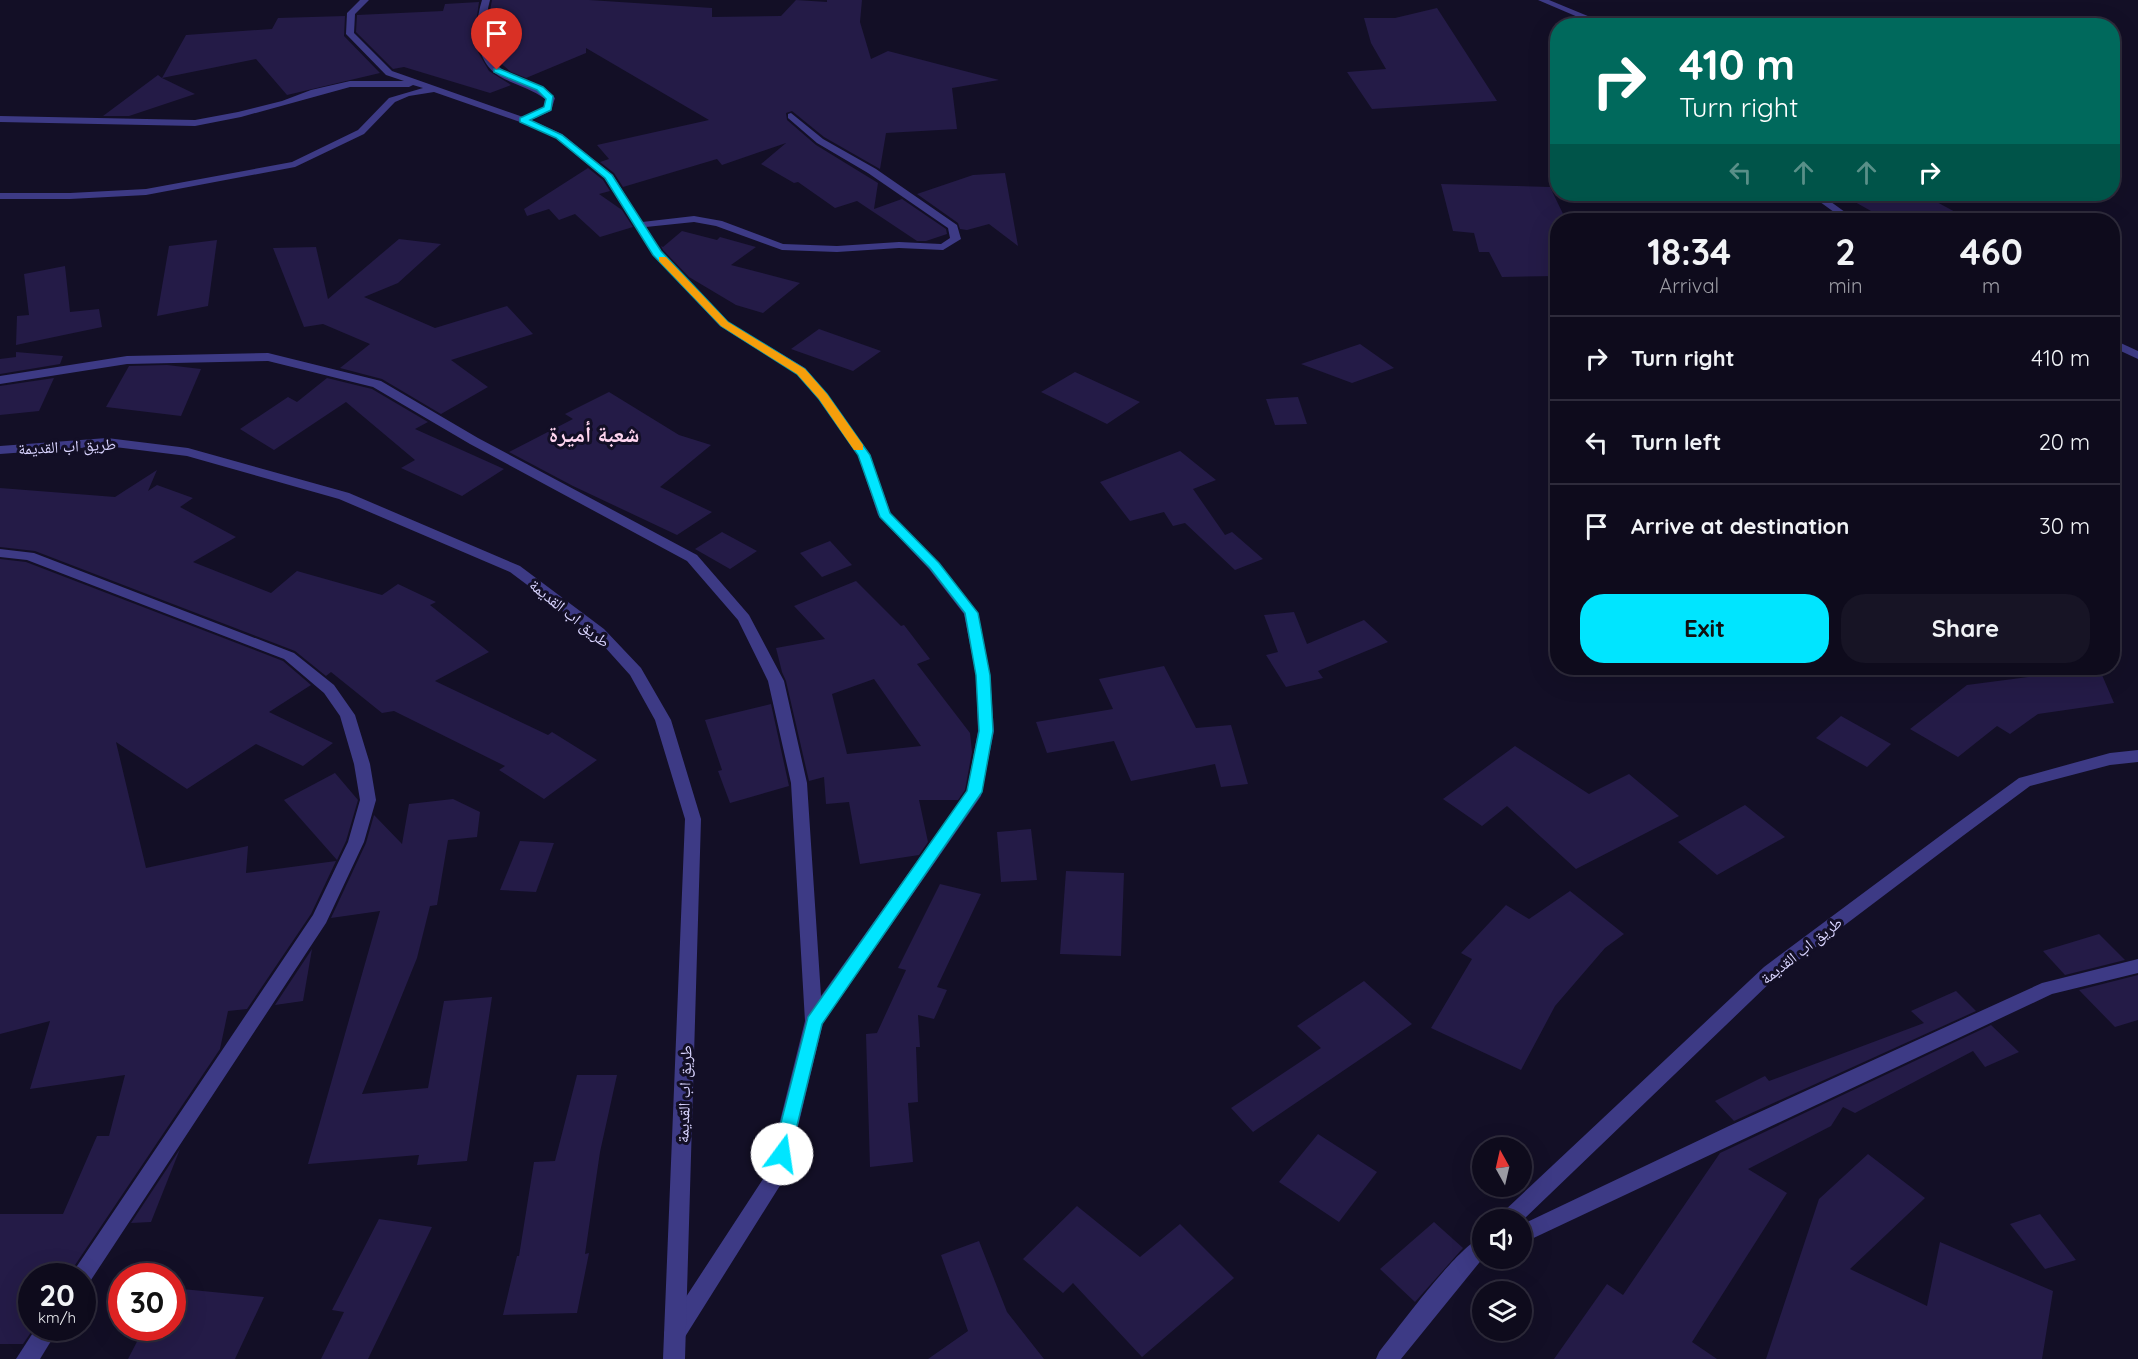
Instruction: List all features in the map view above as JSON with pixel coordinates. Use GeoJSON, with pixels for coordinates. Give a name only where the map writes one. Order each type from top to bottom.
{"type":"FeatureCollection","features":[{"type":"Feature","properties":{"kind":"street"},"geometry":{"type":"LineString","coordinates":[[365,0],[351,13],[350,34],[389,73],[523,120],[559,136],[609,177],[657,253],[724,324],[801,371],[816,388],[864,455],[885,515],[934,566],[971,613],[983,675],[986,731],[975,792],[814,1022]]}},
{"type":"Feature","properties":{"kind":"street"},"geometry":{"type":"LineString","coordinates":[[486,0],[482,11],[480,32],[486,53],[497,70],[540,89],[550,98],[548,108],[523,120]]}},
{"type":"Feature","properties":{"kind":"street"},"geometry":{"type":"LineString","coordinates":[[1542,0],[1588,18]]}},
{"type":"Feature","properties":{"kind":"street"},"geometry":{"type":"LineString","coordinates":[[0,119],[195,123],[238,116],[314,92],[350,84],[421,84]]}},
{"type":"Feature","properties":{"kind":"street"},"geometry":{"type":"LineString","coordinates":[[0,196],[70,196],[146,192],[295,164],[361,132],[392,100],[407,94],[434,89]]}},
{"type":"Feature","properties":{"kind":"street"},"geometry":{"type":"LineString","coordinates":[[640,225],[694,219],[718,223],[782,247],[837,249],[899,244],[943,247],[956,239],[953,227],[872,171],[820,141],[791,116]]}},
{"type":"Feature","properties":{"kind":"street"},"geometry":{"type":"LineString","coordinates":[[1824,201],[1841,213]]}},
{"type":"Feature","properties":{"kind":"street"},"geometry":{"type":"LineString","coordinates":[[2120,347],[2138,355]]}},
{"type":"Feature","properties":{"kind":"street"},"geometry":{"type":"LineString","coordinates":[[0,380],[127,360],[268,357],[377,384],[474,441],[692,558],[744,618],[776,681],[799,783],[814,1022],[776,1176],[674,1334]]}},
{"type":"Feature","properties":{"kind":"street","name":"طريق اب القديمة"},"geometry":{"type":"LineString","coordinates":[[0,450],[107,442],[176,451],[344,496],[515,569],[599,632],[636,672],[663,720],[693,819],[690,960],[674,1359]]}},
{"type":"Feature","properties":{"kind":"street"},"geometry":{"type":"LineString","coordinates":[[0,553],[29,556],[289,656],[329,689],[347,716],[362,764],[368,800],[356,842],[320,918],[91,1263]]}},
{"type":"Feature","properties":{"kind":"street","name":"طريق اب القديمة"},"geometry":{"type":"LineString","coordinates":[[1521,1209],[1770,972],[1958,831],[2025,782],[2110,759],[2138,756]]}},
{"type":"Feature","properties":{"kind":"street"},"geometry":{"type":"LineString","coordinates":[[1532,1229],[2048,988],[2138,966]]}},
{"type":"Feature","properties":{"kind":"street"},"geometry":{"type":"LineString","coordinates":[[1387,1359],[1472,1259]]}},
{"type":"Feature","properties":{"kind":"street"},"geometry":{"type":"LineString","coordinates":[[27,1359],[39,1341]]}},
{"type":"Feature","properties":{"kind":"building"},"geometry":{"type":"Polygon","coordinates":[[[492,0],[589,0],[712,8],[712,17],[781,16],[796,0],[827,2],[827,0],[862,0],[860,22],[871,59],[888,51],[999,80],[952,88],[957,129],[886,133],[880,169],[824,137],[792,111],[786,113],[787,120],[816,145],[878,183],[874,209],[902,199],[946,229],[947,234],[926,241],[917,241],[857,201],[835,208],[798,182],[794,183],[761,164],[786,143],[722,165],[717,159],[623,187],[614,173],[600,162],[609,159],[597,145],[709,120],[586,48],[586,53],[526,78],[511,72],[496,59],[489,41],[488,21],[492,0]]]}},
{"type":"Feature","properties":{"kind":"building"},"geometry":{"type":"Polygon","coordinates":[[[479,2],[475,31],[478,52],[489,71],[511,85],[490,93],[404,67],[393,69],[356,32],[357,15],[443,11],[445,4],[479,2]]]}},
{"type":"Feature","properties":{"kind":"building"},"geometry":{"type":"Polygon","coordinates":[[[1437,8],[1497,101],[1372,109],[1347,72],[1386,69],[1371,43],[1364,18],[1395,18],[1437,8]]]}},
{"type":"Feature","properties":{"kind":"building"},"geometry":{"type":"Polygon","coordinates":[[[345,16],[344,36],[380,73],[287,95],[256,59],[162,78],[186,35],[272,29],[278,18],[345,16]]]}},
{"type":"Feature","properties":{"kind":"building"},"geometry":{"type":"Polygon","coordinates":[[[158,75],[195,94],[129,116],[103,116],[158,75]]]}},
{"type":"Feature","properties":{"kind":"building"},"geometry":{"type":"Polygon","coordinates":[[[588,168],[603,180],[610,191],[599,194],[622,210],[633,227],[600,237],[575,214],[559,220],[549,209],[527,216],[524,209],[588,168]]]}},
{"type":"Feature","properties":{"kind":"building"},"geometry":{"type":"Polygon","coordinates":[[[1005,173],[1018,246],[989,224],[967,230],[960,229],[958,223],[917,194],[973,175],[1005,173]]]}},
{"type":"Feature","properties":{"kind":"building"},"geometry":{"type":"Polygon","coordinates":[[[1441,184],[1550,187],[1550,201],[1557,201],[1563,213],[1550,213],[1550,276],[1502,277],[1489,252],[1479,252],[1474,233],[1453,231],[1441,184]]]}},
{"type":"Feature","properties":{"kind":"building"},"geometry":{"type":"Polygon","coordinates":[[[1935,201],[1957,213],[1875,213],[1855,202],[1935,201]]]}},
{"type":"Feature","properties":{"kind":"building"},"geometry":{"type":"Polygon","coordinates":[[[682,231],[717,240],[720,237],[756,247],[731,265],[800,283],[763,313],[736,305],[689,277],[663,250],[661,246],[663,247],[682,231]]]}},
{"type":"Feature","properties":{"kind":"building"},"geometry":{"type":"Polygon","coordinates":[[[399,239],[441,244],[398,283],[364,297],[435,328],[507,306],[533,334],[451,360],[488,387],[441,414],[382,379],[340,368],[370,344],[323,324],[304,327],[273,248],[316,247],[328,299],[399,239]]]}},
{"type":"Feature","properties":{"kind":"building"},"geometry":{"type":"Polygon","coordinates":[[[217,240],[208,306],[157,316],[169,246],[217,240]]]}},
{"type":"Feature","properties":{"kind":"building"},"geometry":{"type":"Polygon","coordinates":[[[65,266],[70,312],[99,309],[102,327],[16,345],[17,316],[29,315],[24,274],[65,266]]]}},
{"type":"Feature","properties":{"kind":"building"},"geometry":{"type":"Polygon","coordinates":[[[819,329],[881,351],[853,371],[791,349],[819,329]]]}},
{"type":"Feature","properties":{"kind":"building"},"geometry":{"type":"Polygon","coordinates":[[[1360,344],[1394,368],[1352,383],[1301,364],[1360,344]]]}},
{"type":"Feature","properties":{"kind":"building"},"geometry":{"type":"Polygon","coordinates":[[[16,352],[63,356],[60,364],[0,374],[0,359],[16,357],[16,352]]]}},
{"type":"Feature","properties":{"kind":"building"},"geometry":{"type":"Polygon","coordinates":[[[167,365],[201,369],[181,416],[106,407],[129,366],[167,365]]]}},
{"type":"Feature","properties":{"kind":"building"},"geometry":{"type":"Polygon","coordinates":[[[1075,372],[1140,402],[1107,424],[1041,392],[1075,372]]]}},
{"type":"Feature","properties":{"kind":"building"},"geometry":{"type":"Polygon","coordinates":[[[54,378],[39,411],[0,415],[0,386],[54,378]]]}},
{"type":"Feature","properties":{"kind":"building"},"geometry":{"type":"Polygon","coordinates":[[[327,378],[372,389],[428,422],[415,429],[504,469],[462,496],[401,468],[415,460],[346,402],[274,450],[240,429],[288,397],[297,402],[327,378]]]}},
{"type":"Feature","properties":{"kind":"building"},"geometry":{"type":"Polygon","coordinates":[[[609,392],[679,435],[711,445],[660,487],[712,512],[677,535],[573,486],[509,452],[573,419],[565,414],[609,392]]]}},
{"type":"Feature","properties":{"kind":"building"},"geometry":{"type":"Polygon","coordinates":[[[1298,397],[1307,424],[1275,425],[1266,399],[1298,397]]]}},
{"type":"Feature","properties":{"kind":"building"},"geometry":{"type":"Polygon","coordinates":[[[1180,451],[1216,480],[1193,489],[1225,535],[1232,532],[1263,559],[1235,570],[1185,523],[1173,526],[1164,512],[1130,521],[1100,482],[1180,451]]]}},
{"type":"Feature","properties":{"kind":"building"},"geometry":{"type":"Polygon","coordinates":[[[157,470],[148,491],[157,485],[193,498],[180,507],[236,537],[193,562],[271,593],[297,571],[382,595],[398,584],[436,602],[430,605],[489,652],[435,681],[548,735],[552,732],[597,760],[544,799],[499,770],[505,766],[394,711],[382,713],[331,672],[326,676],[295,651],[35,551],[0,547],[0,488],[115,497],[157,470]]]}},
{"type":"Feature","properties":{"kind":"building"},"geometry":{"type":"Polygon","coordinates":[[[722,532],[757,551],[730,569],[695,549],[722,532]]]}},
{"type":"Feature","properties":{"kind":"building"},"geometry":{"type":"Polygon","coordinates":[[[830,541],[852,565],[822,577],[800,553],[830,541]]]}},
{"type":"Feature","properties":{"kind":"building"},"geometry":{"type":"Polygon","coordinates":[[[0,559],[26,562],[283,661],[311,685],[269,712],[333,743],[303,766],[256,744],[187,789],[116,742],[146,868],[248,846],[246,873],[336,861],[311,914],[247,1009],[228,1011],[220,1049],[76,1263],[18,1263],[18,1341],[25,1341],[23,1344],[0,1344],[0,1214],[63,1214],[97,1136],[109,1136],[125,1075],[30,1089],[50,1021],[0,1034],[0,559]]]}},
{"type":"Feature","properties":{"kind":"building"},"geometry":{"type":"Polygon","coordinates":[[[856,581],[901,626],[904,625],[930,659],[917,664],[970,733],[972,752],[965,790],[958,800],[919,800],[928,842],[919,855],[860,864],[849,802],[826,804],[824,777],[809,781],[776,648],[825,639],[794,606],[856,581]],[[874,679],[832,694],[847,754],[921,746],[874,679]]]}},
{"type":"Feature","properties":{"kind":"building"},"geometry":{"type":"Polygon","coordinates":[[[1294,612],[1307,644],[1364,620],[1388,642],[1318,671],[1323,678],[1286,687],[1266,655],[1278,652],[1264,615],[1294,612]]]}},
{"type":"Feature","properties":{"kind":"building"},"geometry":{"type":"Polygon","coordinates":[[[1164,666],[1196,728],[1231,725],[1248,784],[1221,787],[1215,764],[1131,781],[1114,741],[1047,753],[1036,722],[1113,709],[1099,679],[1164,666]]]}},
{"type":"Feature","properties":{"kind":"building"},"geometry":{"type":"Polygon","coordinates":[[[2043,675],[2102,675],[2114,703],[2038,714],[2010,734],[1997,726],[1958,757],[1910,729],[1967,685],[2043,675]]]}},
{"type":"Feature","properties":{"kind":"building"},"geometry":{"type":"Polygon","coordinates":[[[771,704],[789,786],[730,803],[718,771],[722,770],[705,720],[771,704]]]}},
{"type":"Feature","properties":{"kind":"building"},"geometry":{"type":"Polygon","coordinates":[[[1841,716],[1891,744],[1867,767],[1816,738],[1841,716]]]}},
{"type":"Feature","properties":{"kind":"building"},"geometry":{"type":"Polygon","coordinates":[[[1515,746],[1589,794],[1629,774],[1679,816],[1576,869],[1507,806],[1482,826],[1443,799],[1515,746]]]}},
{"type":"Feature","properties":{"kind":"building"},"geometry":{"type":"Polygon","coordinates":[[[335,773],[358,800],[346,841],[337,860],[284,800],[335,773]]]}},
{"type":"Feature","properties":{"kind":"building"},"geometry":{"type":"Polygon","coordinates":[[[453,799],[480,812],[477,837],[448,840],[437,905],[430,906],[417,958],[362,1094],[428,1088],[444,1001],[492,997],[467,1161],[417,1165],[419,1155],[308,1164],[380,911],[331,918],[366,843],[374,815],[402,844],[409,804],[453,799]]]}},
{"type":"Feature","properties":{"kind":"building"},"geometry":{"type":"Polygon","coordinates":[[[1745,805],[1785,837],[1717,875],[1678,842],[1745,805]]]}},
{"type":"Feature","properties":{"kind":"building"},"geometry":{"type":"Polygon","coordinates":[[[1031,829],[1037,880],[1001,882],[997,832],[1031,829]]]}},
{"type":"Feature","properties":{"kind":"building"},"geometry":{"type":"Polygon","coordinates":[[[520,841],[554,843],[536,892],[500,890],[520,841]]]}},
{"type":"Feature","properties":{"kind":"building"},"geometry":{"type":"Polygon","coordinates":[[[1066,871],[1124,873],[1121,956],[1060,954],[1066,871]]]}},
{"type":"Feature","properties":{"kind":"building"},"geometry":{"type":"Polygon","coordinates":[[[940,884],[981,894],[937,987],[947,990],[934,1019],[918,1015],[920,1047],[916,1047],[918,1102],[908,1103],[913,1162],[870,1167],[866,1034],[877,1033],[906,970],[898,968],[940,884]]]}},
{"type":"Feature","properties":{"kind":"building"},"geometry":{"type":"Polygon","coordinates":[[[1570,891],[1624,934],[1605,948],[1555,1006],[1521,1070],[1431,1028],[1472,959],[1461,953],[1506,905],[1529,919],[1570,891]]]}},
{"type":"Feature","properties":{"kind":"building"},"geometry":{"type":"Polygon","coordinates":[[[2099,934],[2125,960],[2065,975],[2043,951],[2099,934]]]}},
{"type":"Feature","properties":{"kind":"building"},"geometry":{"type":"Polygon","coordinates":[[[312,949],[303,1001],[275,1005],[312,949]]]}},
{"type":"Feature","properties":{"kind":"building"},"geometry":{"type":"Polygon","coordinates":[[[2138,975],[2138,1020],[2115,1027],[2079,990],[2138,975]]]}},
{"type":"Feature","properties":{"kind":"building"},"geometry":{"type":"Polygon","coordinates":[[[1364,981],[1412,1024],[1253,1132],[1231,1108],[1321,1048],[1297,1026],[1364,981]]]}},
{"type":"Feature","properties":{"kind":"building"},"geometry":{"type":"Polygon","coordinates":[[[1956,991],[1976,1011],[1734,1121],[1715,1101],[1765,1076],[1769,1081],[1924,1023],[1911,1011],[1956,991]]]}},
{"type":"Feature","properties":{"kind":"building"},"geometry":{"type":"Polygon","coordinates":[[[1991,1025],[2019,1052],[1985,1067],[1973,1051],[1855,1113],[1843,1107],[1831,1126],[1748,1169],[1787,1193],[1692,1342],[1717,1359],[1554,1359],[1607,1284],[1623,1295],[1720,1153],[1991,1025]]]}},
{"type":"Feature","properties":{"kind":"building"},"geometry":{"type":"Polygon","coordinates":[[[577,1075],[617,1075],[600,1152],[585,1254],[589,1253],[577,1313],[503,1315],[517,1256],[519,1256],[534,1162],[555,1161],[577,1075]]]}},
{"type":"Feature","properties":{"kind":"building"},"geometry":{"type":"Polygon","coordinates":[[[1318,1134],[1377,1172],[1339,1222],[1279,1182],[1318,1134]]]}},
{"type":"Feature","properties":{"kind":"building"},"geometry":{"type":"Polygon","coordinates":[[[180,1149],[151,1222],[131,1223],[180,1149]]]}},
{"type":"Feature","properties":{"kind":"building"},"geometry":{"type":"Polygon","coordinates":[[[1868,1154],[1925,1198],[1850,1269],[1927,1306],[1940,1242],[2053,1291],[2042,1359],[1766,1359],[1819,1199],[1868,1154]]]}},
{"type":"Feature","properties":{"kind":"building"},"geometry":{"type":"Polygon","coordinates":[[[1077,1206],[1140,1257],[1180,1224],[1234,1278],[1142,1357],[1073,1283],[1063,1293],[1023,1259],[1077,1206]]]}},
{"type":"Feature","properties":{"kind":"building"},"geometry":{"type":"Polygon","coordinates":[[[2040,1214],[2076,1260],[2045,1269],[2010,1224],[2040,1214]]]}},
{"type":"Feature","properties":{"kind":"building"},"geometry":{"type":"Polygon","coordinates":[[[379,1219],[432,1227],[368,1359],[321,1359],[344,1312],[332,1310],[379,1219]]]}},
{"type":"Feature","properties":{"kind":"building"},"geometry":{"type":"Polygon","coordinates":[[[1434,1222],[1463,1248],[1415,1302],[1380,1269],[1434,1222]]]}},
{"type":"Feature","properties":{"kind":"building"},"geometry":{"type":"Polygon","coordinates":[[[979,1241],[1007,1312],[1044,1359],[928,1359],[968,1331],[941,1255],[979,1241]]]}},
{"type":"Feature","properties":{"kind":"building"},"geometry":{"type":"Polygon","coordinates":[[[186,1289],[264,1297],[235,1359],[128,1359],[137,1341],[186,1341],[186,1289]]]}},
{"type":"Feature","properties":{"kind":"slow traffic"},"geometry":{"type":"LineString","coordinates":[[662,259],[724,324],[801,371],[859,447]]}},
{"type":"Feature","properties":{"kind":"district","name":"شعبة أميرة"},"geometry":{"type":"Point","coordinates":[594,434]}},
{"type":"Feature","properties":{"kind":"route"},"geometry":{"type":"LineString","coordinates":[[497,70],[540,89],[550,98],[548,108],[523,120],[559,136],[609,177],[634,213],[657,253],[724,324],[801,371],[823,397],[864,455],[885,515],[934,566],[971,613],[983,675],[986,731],[975,792],[814,1022],[782,1154]]}}]}
